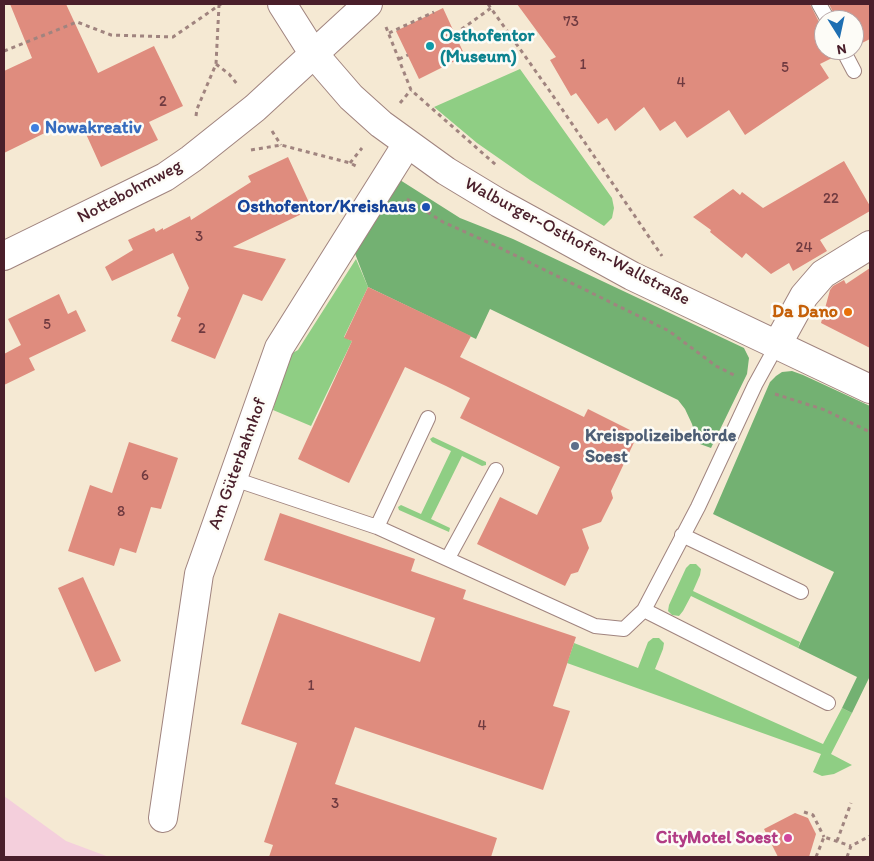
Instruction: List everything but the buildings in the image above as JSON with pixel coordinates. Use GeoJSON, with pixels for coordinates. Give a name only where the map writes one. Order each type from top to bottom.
{"type":"FeatureCollection","features":[{"type":"Feature","properties":{"kind":"street","name":"Walburger-Osthofen-Wallstraße"},"geometry":{"type":"LineString","coordinates":[[282,4],[313,53],[351,97],[407,144],[454,175],[552,233],[632,276],[870,389]]}},
{"type":"Feature","properties":{"kind":"street","name":"Nottebohmweg"},"geometry":{"type":"LineString","coordinates":[[4,256],[165,177],[191,159],[255,108],[368,4]]}},
{"type":"Feature","properties":{"kind":"street","name":"Am Güterbahnhof"},"geometry":{"type":"LineString","coordinates":[[163,818],[199,574],[279,348],[407,144]]}},
{"type":"Feature","properties":{"kind":"street"},"geometry":{"type":"LineString","coordinates":[[776,345],[804,296],[823,274],[870,246]]}},
{"type":"Feature","properties":{"kind":"lane"},"geometry":{"type":"LineString","coordinates":[[848,60],[854,71]]}},
{"type":"Feature","properties":{"kind":"lane"},"geometry":{"type":"LineString","coordinates":[[234,478],[377,527],[595,626],[624,629],[644,610],[698,507],[755,385],[776,345]]}},
{"type":"Feature","properties":{"kind":"lane"},"geometry":{"type":"LineString","coordinates":[[377,527],[428,418]]}},
{"type":"Feature","properties":{"kind":"lane"},"geometry":{"type":"LineString","coordinates":[[448,558],[496,470]]}},
{"type":"Feature","properties":{"kind":"lane"},"geometry":{"type":"LineString","coordinates":[[682,536],[801,592]]}},
{"type":"Feature","properties":{"kind":"lane"},"geometry":{"type":"LineString","coordinates":[[644,610],[828,703]]}},
{"type":"Feature","properties":{"kind":"path"},"geometry":{"type":"LineString","coordinates":[[4,51],[77,22],[111,35],[173,37],[220,4]]}},
{"type":"Feature","properties":{"kind":"path"},"geometry":{"type":"LineString","coordinates":[[191,159],[197,109],[216,64],[220,4]]}},
{"type":"Feature","properties":{"kind":"path"},"geometry":{"type":"LineString","coordinates":[[488,4],[664,259]]}},
{"type":"Feature","properties":{"kind":"path"},"geometry":{"type":"LineString","coordinates":[[455,34],[491,8]]}},
{"type":"Feature","properties":{"kind":"path"},"geometry":{"type":"LineString","coordinates":[[434,12],[389,33],[411,90],[501,169]]}},
{"type":"Feature","properties":{"kind":"path"},"geometry":{"type":"LineString","coordinates":[[399,59],[408,55]]}},
{"type":"Feature","properties":{"kind":"path"},"geometry":{"type":"LineString","coordinates":[[281,145],[350,163]]}},
{"type":"Feature","properties":{"kind":"path"},"geometry":{"type":"LineString","coordinates":[[383,183],[442,222],[494,245],[669,331],[716,366],[793,401],[825,410],[870,432]]}},
{"type":"Feature","properties":{"kind":"path"},"geometry":{"type":"LineString","coordinates":[[837,841],[851,803]]}},
{"type":"Feature","properties":{"kind":"path"},"geometry":{"type":"LineString","coordinates":[[804,812],[813,815],[824,836],[851,846]]}},
{"type":"Feature","properties":{"kind":"path"},"geometry":{"type":"LineString","coordinates":[[816,857],[824,836]]}},
{"type":"Feature","properties":{"kind":"path"},"geometry":{"type":"LineString","coordinates":[[847,857],[851,846],[870,836]]}},
{"type":"Feature","properties":{"kind":"shaded area"},"geometry":{"type":"Polygon","coordinates":[[[4,796],[66,841],[109,857],[4,857],[4,796]]]}},
{"type":"Feature","properties":{"kind":"green space"},"geometry":{"type":"Polygon","coordinates":[[[520,69],[612,198],[614,208],[612,218],[604,226],[530,180],[477,143],[434,107],[520,69]]]}},
{"type":"Feature","properties":{"kind":"green space"},"geometry":{"type":"Polygon","coordinates":[[[400,180],[460,218],[513,239],[744,348],[749,358],[747,374],[711,448],[700,444],[685,409],[678,400],[490,309],[476,339],[368,287],[354,251],[400,180]]]}},
{"type":"Feature","properties":{"kind":"green space"},"geometry":{"type":"Polygon","coordinates":[[[356,259],[368,287],[344,337],[352,341],[311,426],[273,410],[287,356],[298,350],[356,259]]]}},
{"type":"Feature","properties":{"kind":"green space"},"geometry":{"type":"Polygon","coordinates":[[[792,371],[870,406],[870,676],[852,713],[842,708],[857,677],[798,648],[834,572],[713,514],[770,382],[782,372],[792,371]]]}},
{"type":"Feature","properties":{"kind":"green space"},"geometry":{"type":"Polygon","coordinates":[[[433,437],[486,462],[486,465],[482,466],[462,456],[431,519],[450,528],[449,532],[399,510],[398,507],[401,505],[421,514],[451,451],[432,442],[430,439],[433,437]]]}},
{"type":"Feature","properties":{"kind":"green space"},"geometry":{"type":"Polygon","coordinates":[[[690,564],[696,564],[701,569],[693,591],[800,642],[798,648],[691,596],[679,616],[672,615],[668,611],[669,605],[686,568],[690,564]]]}},
{"type":"Feature","properties":{"kind":"green space"},"geometry":{"type":"Polygon","coordinates":[[[653,638],[659,638],[664,643],[655,669],[823,744],[842,708],[852,713],[831,754],[852,765],[834,774],[822,776],[813,772],[821,754],[567,663],[574,643],[638,668],[648,642],[653,638]]]}},
{"type":"Feature","properties":{"kind":"place","name":"Osthofentor (Museum)"},"geometry":{"type":"Point","coordinates":[430,46]}},
{"type":"Feature","properties":{"kind":"place","name":"Nowakreativ"},"geometry":{"type":"Point","coordinates":[35,128]}},
{"type":"Feature","properties":{"kind":"place","name":"Osthofentor/Kreishaus"},"geometry":{"type":"Point","coordinates":[426,207]}},
{"type":"Feature","properties":{"kind":"place","name":"Da Dano"},"geometry":{"type":"Point","coordinates":[848,312]}},
{"type":"Feature","properties":{"kind":"place","name":"Kreispolizeibehörde Soest"},"geometry":{"type":"Point","coordinates":[575,446]}},
{"type":"Feature","properties":{"kind":"place","name":"CityMotel Soest"},"geometry":{"type":"Point","coordinates":[788,838]}}]}
